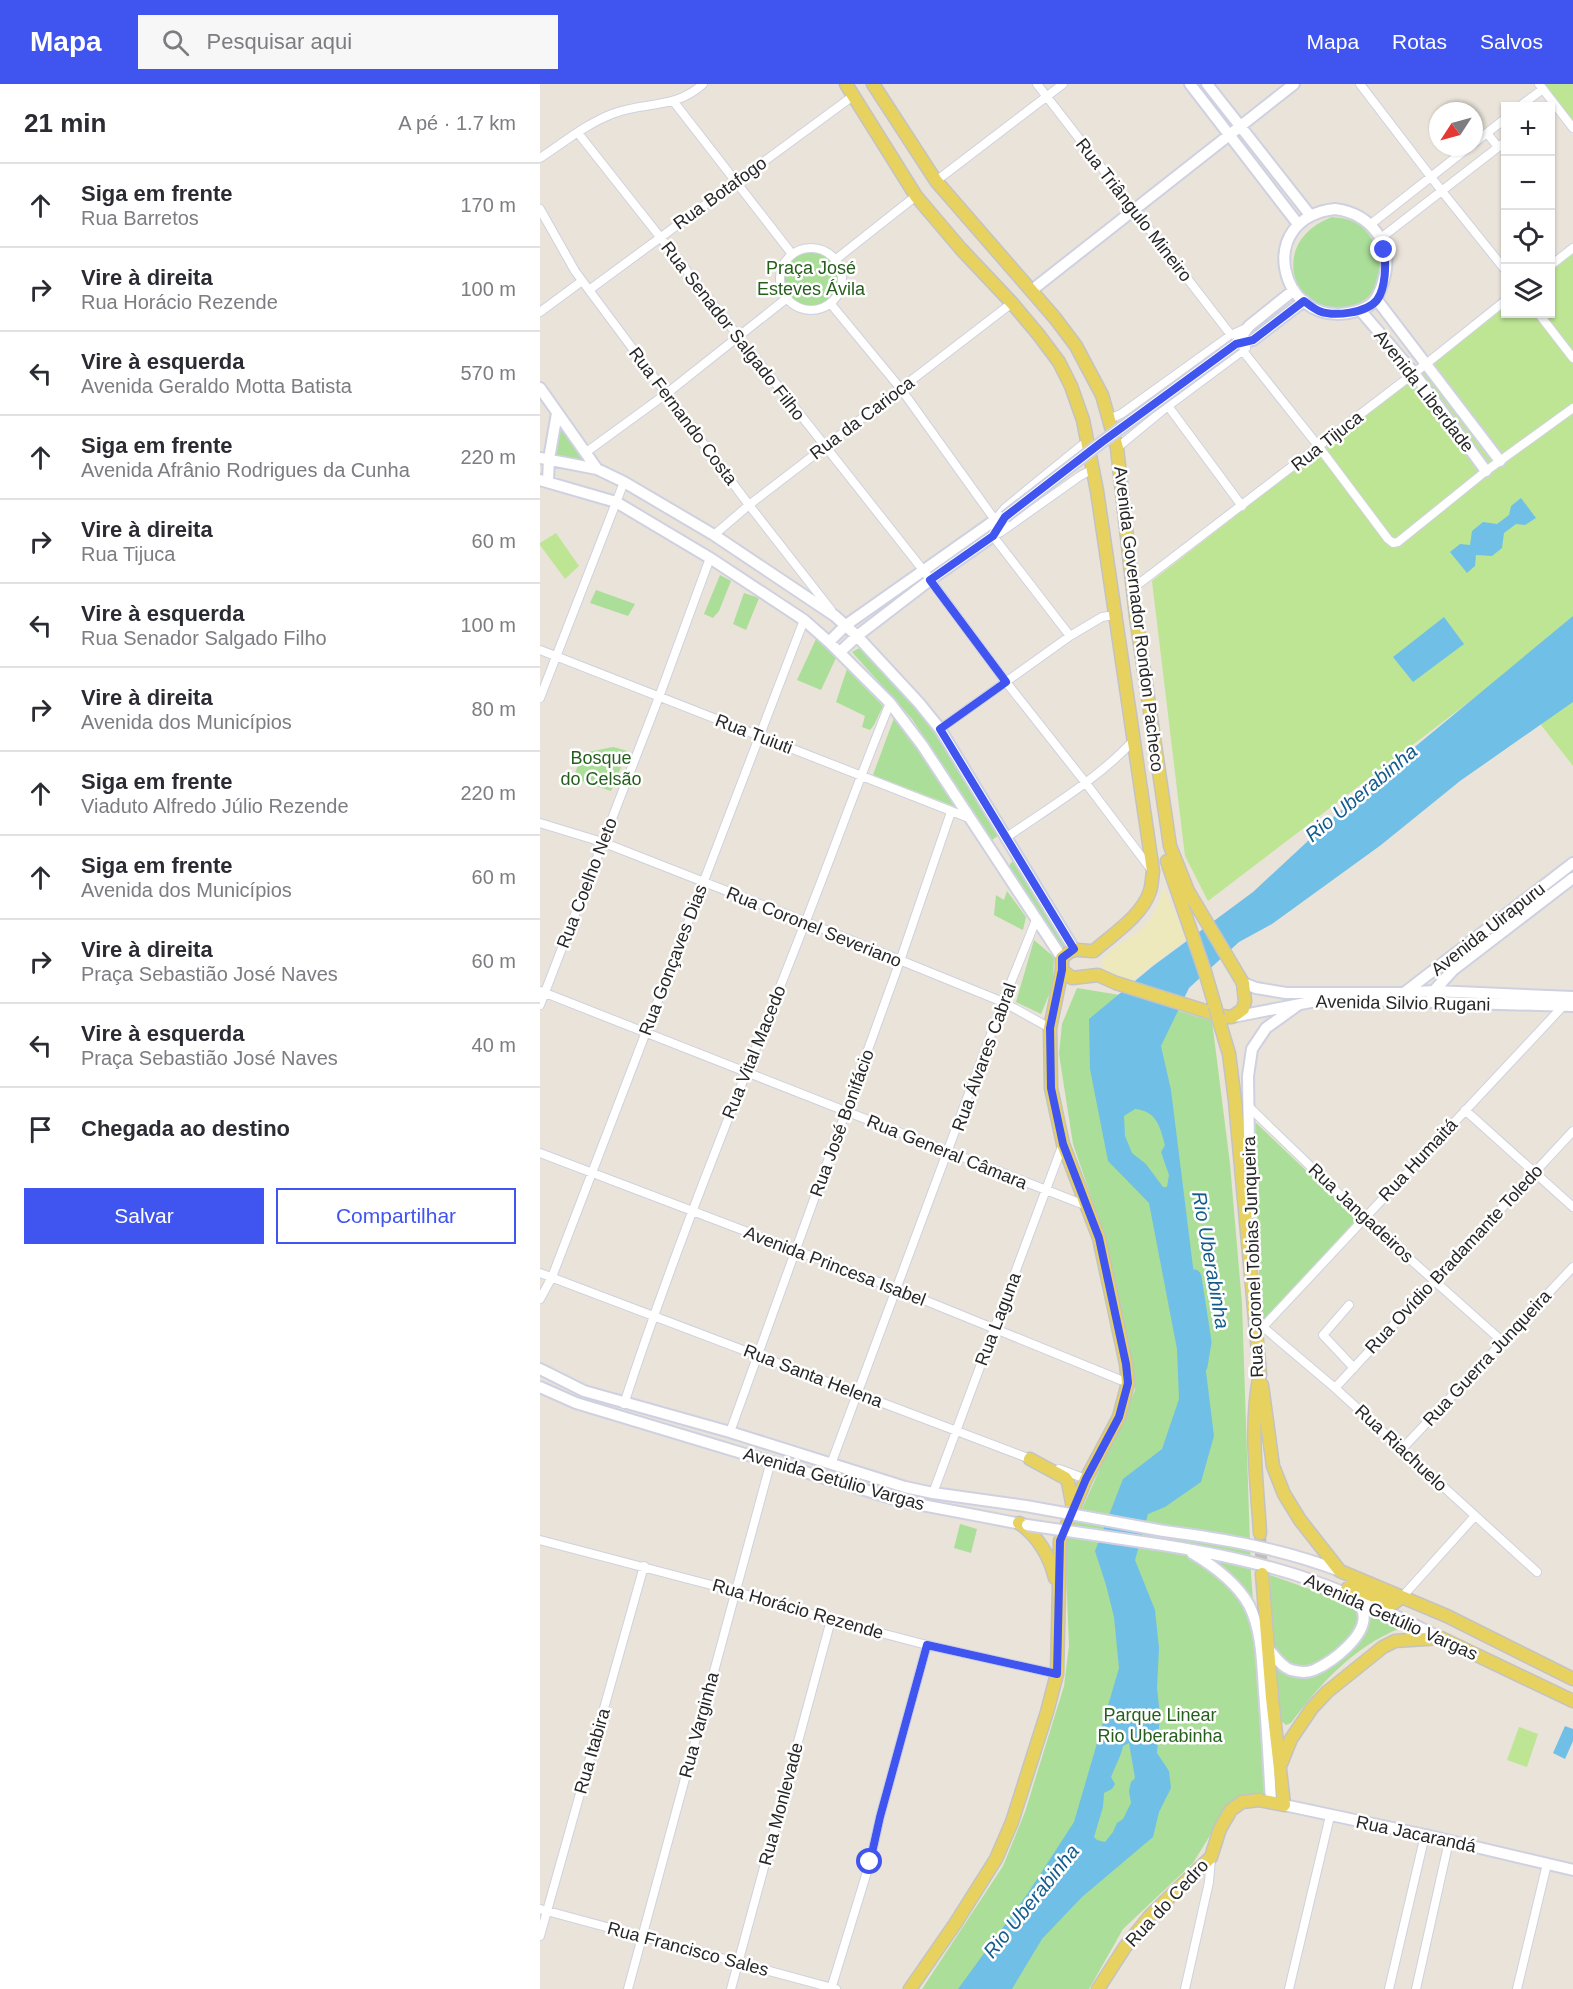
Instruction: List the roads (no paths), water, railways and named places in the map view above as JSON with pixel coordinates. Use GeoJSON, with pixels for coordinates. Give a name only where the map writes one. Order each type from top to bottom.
{"type":"FeatureCollection","features":[{"type":"Feature","properties":{"kind":"main road","name":"Avenida Governador Rondon Pacheco"},"geometry":{"type":"LineString","coordinates":[[846,84],[916,196],[961,249],[1012,303],[1059,362],[1071,386],[1083,420],[1093,469],[1153,872],[1150,891],[1143,904],[1132,918],[1094,951]]}},
{"type":"Feature","properties":{"kind":"main road","name":"Avenida Governador Rondon Pacheco"},"geometry":{"type":"LineString","coordinates":[[873,84],[936,181],[981,235],[1032,290],[1076,346],[1102,394],[1117,448],[1132,589],[1170,846],[1188,891],[1243,982]]}},
{"type":"Feature","properties":{"kind":"main road"},"geometry":{"type":"LineString","coordinates":[[1165,812],[1162,827],[1167,863],[1206,975],[1229,1054],[1252,1287]]}},
{"type":"Feature","properties":{"kind":"main road"},"geometry":{"type":"LineString","coordinates":[[910,1989],[955,1924],[996,1858],[1012,1822],[1057,1674],[1060,1541],[1086,1479],[1119,1417],[1128,1383],[1099,1238],[1063,1144],[1051,1088],[1050,1028],[1062,964],[1074,949],[1094,951],[1091,963],[1098,975],[1072,978],[1062,964]]}},
{"type":"Feature","properties":{"kind":"main road","name":"Avenida Silvio Rugani"},"geometry":{"type":"LineString","coordinates":[[1098,975],[1116,983],[1221,1016],[1232,1017]]}},
{"type":"Feature","properties":{"kind":"main road"},"geometry":{"type":"LineString","coordinates":[[1232,1017],[1243,1009],[1245,1001],[1243,982]]}},
{"type":"Feature","properties":{"kind":"main road","name":"Rua Coronel Tobias Junqueira"},"geometry":{"type":"LineString","coordinates":[[1252,1287],[1259,1328],[1260,1374],[1255,1398],[1255,1432],[1260,1533]]}},
{"type":"Feature","properties":{"kind":"main road"},"geometry":{"type":"LineString","coordinates":[[1260,1374],[1273,1466],[1284,1494],[1300,1520],[1340,1571]]}},
{"type":"Feature","properties":{"kind":"main road"},"geometry":{"type":"LineString","coordinates":[[1030,1459],[1065,1478],[1068,1482],[1073,1509]]}},
{"type":"Feature","properties":{"kind":"main road"},"geometry":{"type":"LineString","coordinates":[[1023,1524],[1037,1540],[1050,1561],[1059,1602]]}},
{"type":"Feature","properties":{"kind":"main road","name":"Avenida Getúlio Vargas"},"geometry":{"type":"LineString","coordinates":[[1340,1571],[1447,1616],[1573,1679]]}},
{"type":"Feature","properties":{"kind":"main road"},"geometry":{"type":"LineString","coordinates":[[1262,1574],[1267,1647],[1284,1805]]}},
{"type":"Feature","properties":{"kind":"main road"},"geometry":{"type":"LineString","coordinates":[[1350,1596],[1347,1589],[1350,1586],[1390,1603],[1402,1597]]}},
{"type":"Feature","properties":{"kind":"main road"},"geometry":{"type":"LineString","coordinates":[[1281,1765],[1291,1739],[1312,1708],[1327,1692],[1362,1663],[1395,1641],[1441,1638]]}},
{"type":"Feature","properties":{"kind":"main road","name":"Avenida Getúlio Vargas"},"geometry":{"type":"LineString","coordinates":[[1441,1638],[1573,1701]]}},
{"type":"Feature","properties":{"kind":"main road","name":"Rua Jacarandá"},"geometry":{"type":"LineString","coordinates":[[1265,1801],[1284,1805]]}},
{"type":"Feature","properties":{"kind":"main road","name":"Rua do Cedro"},"geometry":{"type":"LineString","coordinates":[[1098,1989],[1125,1947],[1150,1916],[1211,1857],[1220,1829],[1231,1810],[1242,1802],[1265,1801]]}},
{"type":"Feature","properties":{"kind":"street"},"geometry":{"type":"LineString","coordinates":[[540,158],[598,120],[618,112],[674,102],[694,92],[703,84]]}},
{"type":"Feature","properties":{"kind":"street","name":"Rua Triângulo Mineiro"},"geometry":{"type":"LineString","coordinates":[[1037,84],[1391,542],[1395,543],[1486,471]]}},
{"type":"Feature","properties":{"kind":"street"},"geometry":{"type":"LineString","coordinates":[[936,181],[1063,84]]}},
{"type":"Feature","properties":{"kind":"street"},"geometry":{"type":"LineString","coordinates":[[1190,84],[1298,224]]}},
{"type":"Feature","properties":{"kind":"street"},"geometry":{"type":"LineString","coordinates":[[1207,84],[1310,215]]}},
{"type":"Feature","properties":{"kind":"street"},"geometry":{"type":"LineString","coordinates":[[1032,290],[1294,84]]}},
{"type":"Feature","properties":{"kind":"street"},"geometry":{"type":"LineString","coordinates":[[1360,84],[1431,178],[1501,264]]}},
{"type":"Feature","properties":{"kind":"street"},"geometry":{"type":"LineString","coordinates":[[1525,102],[1541,86],[1550,102]]}},
{"type":"Feature","properties":{"kind":"street","name":"Rua Botafogo"},"geometry":{"type":"LineString","coordinates":[[589,290],[852,96]]}},
{"type":"Feature","properties":{"kind":"street"},"geometry":{"type":"LineString","coordinates":[[674,102],[792,254]]}},
{"type":"Feature","properties":{"kind":"street"},"geometry":{"type":"LineString","coordinates":[[1555,108],[1573,128]]}},
{"type":"Feature","properties":{"kind":"street"},"geometry":{"type":"LineString","coordinates":[[1483,135],[1501,122]]}},
{"type":"Feature","properties":{"kind":"street"},"geometry":{"type":"LineString","coordinates":[[1487,132],[1498,147]]}},
{"type":"Feature","properties":{"kind":"street","name":"Rua Senador Salgado Filho"},"geometry":{"type":"LineString","coordinates":[[578,133],[930,580],[1153,872]]}},
{"type":"Feature","properties":{"kind":"street"},"geometry":{"type":"LineString","coordinates":[[1381,238],[1501,145]]}},
{"type":"Feature","properties":{"kind":"street"},"geometry":{"type":"LineString","coordinates":[[1371,224],[1458,156]]}},
{"type":"Feature","properties":{"kind":"street"},"geometry":{"type":"LineString","coordinates":[[835,260],[916,196]]}},
{"type":"Feature","properties":{"kind":"street","name":"Rua Fernando Costa"},"geometry":{"type":"LineString","coordinates":[[540,209],[582,281],[749,505],[836,616]]}},
{"type":"Feature","properties":{"kind":"street"},"geometry":{"type":"LineString","coordinates":[[1329,209],[1348,210],[1371,224],[1381,238],[1386,273],[1377,300],[1360,310],[1340,314],[1320,312],[1304,301],[1294,290],[1286,273],[1284,260],[1286,247],[1290,234],[1310,215],[1329,209]]}},
{"type":"Feature","properties":{"kind":"street"},"geometry":{"type":"LineString","coordinates":[[810,248],[819,249],[828,253],[835,260],[840,268],[841,287],[837,296],[830,303],[822,308],[803,308],[787,298],[782,290],[781,270],[792,254],[810,248]]}},
{"type":"Feature","properties":{"kind":"street"},"geometry":{"type":"LineString","coordinates":[[1552,264],[1573,248]]}},
{"type":"Feature","properties":{"kind":"street"},"geometry":{"type":"LineString","coordinates":[[540,312],[582,281]]}},
{"type":"Feature","properties":{"kind":"street"},"geometry":{"type":"LineString","coordinates":[[1117,448],[1168,406],[1237,343],[1249,326],[1294,290]]}},
{"type":"Feature","properties":{"kind":"street"},"geometry":{"type":"LineString","coordinates":[[585,453],[666,394],[787,298]]}},
{"type":"Feature","properties":{"kind":"street","name":"Avenida Liberdade"},"geometry":{"type":"LineString","coordinates":[[1377,300],[1500,461]]}},
{"type":"Feature","properties":{"kind":"street"},"geometry":{"type":"LineString","coordinates":[[1109,419],[1121,414],[1237,343],[1253,340],[1304,301]]}},
{"type":"Feature","properties":{"kind":"street"},"geometry":{"type":"LineString","coordinates":[[830,303],[900,389],[1000,519]]}},
{"type":"Feature","properties":{"kind":"street","name":"Rua da Carioca"},"geometry":{"type":"LineString","coordinates":[[714,535],[749,505],[1012,303]]}},
{"type":"Feature","properties":{"kind":"street","name":"Rua Tijuca"},"geometry":{"type":"LineString","coordinates":[[1132,589],[1319,447],[1501,304]]}},
{"type":"Feature","properties":{"kind":"street","name":"Avenida Liberdade"},"geometry":{"type":"LineString","coordinates":[[1360,310],[1414,373],[1486,471]]}},
{"type":"Feature","properties":{"kind":"street"},"geometry":{"type":"LineString","coordinates":[[1542,318],[1573,358]]}},
{"type":"Feature","properties":{"kind":"street"},"geometry":{"type":"LineString","coordinates":[[829,642],[846,625],[922,570],[1000,519],[1237,343]]}},
{"type":"Feature","properties":{"kind":"street"},"geometry":{"type":"LineString","coordinates":[[540,388],[597,469]]}},
{"type":"Feature","properties":{"kind":"street"},"geometry":{"type":"LineString","coordinates":[[1137,403],[1134,415],[1140,423],[1149,422]]}},
{"type":"Feature","properties":{"kind":"street"},"geometry":{"type":"LineString","coordinates":[[1168,406],[1242,506]]}},
{"type":"Feature","properties":{"kind":"street"},"geometry":{"type":"LineString","coordinates":[[1486,471],[1573,408]]}},
{"type":"Feature","properties":{"kind":"street"},"geometry":{"type":"LineString","coordinates":[[557,413],[545,458],[544,481],[616,502],[710,558],[804,620],[840,652],[890,702],[922,745],[992,850],[1062,964]]}},
{"type":"Feature","properties":{"kind":"street"},"geometry":{"type":"LineString","coordinates":[[993,536],[1005,508],[1087,441]]}},
{"type":"Feature","properties":{"kind":"street"},"geometry":{"type":"LineString","coordinates":[[545,458],[597,469],[624,482],[714,535],[836,616],[846,625],[920,703],[940,729],[1074,949]]}},
{"type":"Feature","properties":{"kind":"street"},"geometry":{"type":"LineString","coordinates":[[1051,471],[1061,469],[1067,473],[1069,478],[1065,487]]}},
{"type":"Feature","properties":{"kind":"street"},"geometry":{"type":"LineString","coordinates":[[840,652],[857,636],[930,580],[1093,469]]}},
{"type":"Feature","properties":{"kind":"street"},"geometry":{"type":"LineString","coordinates":[[540,698],[624,482]]}},
{"type":"Feature","properties":{"kind":"street"},"geometry":{"type":"LineString","coordinates":[[993,536],[1070,636]]}},
{"type":"Feature","properties":{"kind":"street","name":"Rua Coelho Neto"},"geometry":{"type":"LineString","coordinates":[[540,1005],[542,992],[659,697],[710,558]]}},
{"type":"Feature","properties":{"kind":"street"},"geometry":{"type":"LineString","coordinates":[[940,729],[1070,636],[1102,617],[1115,615]]}},
{"type":"Feature","properties":{"kind":"street","name":"Rua Gonçaves Dias"},"geometry":{"type":"LineString","coordinates":[[540,1299],[552,1277],[804,620]]}},
{"type":"Feature","properties":{"kind":"street","name":"Rua Tuiuti"},"geometry":{"type":"LineString","coordinates":[[540,650],[969,818]]}},
{"type":"Feature","properties":{"kind":"street","name":"Rua Vital Macedo"},"geometry":{"type":"LineString","coordinates":[[624,1404],[691,1211],[806,922],[890,702]]}},
{"type":"Feature","properties":{"kind":"street"},"geometry":{"type":"LineString","coordinates":[[992,850],[1121,754],[1134,739]]}},
{"type":"Feature","properties":{"kind":"street","name":"Rua José Bonifácio"},"geometry":{"type":"LineString","coordinates":[[730,1432],[900,961],[951,812]]}},
{"type":"Feature","properties":{"kind":"street","name":"Rua Coronel Severiano"},"geometry":{"type":"LineString","coordinates":[[542,826],[602,842],[806,922],[1003,1002],[1050,1028]]}},
{"type":"Feature","properties":{"kind":"street","name":"Avenida Uirapuru"},"geometry":{"type":"LineString","coordinates":[[1403,993],[1573,863]]}},
{"type":"Feature","properties":{"kind":"street","name":"Avenida Uirapuru"},"geometry":{"type":"LineString","coordinates":[[1418,1003],[1434,991],[1453,970],[1573,878]]}},
{"type":"Feature","properties":{"kind":"street","name":"Rua Álvares Cabral"},"geometry":{"type":"LineString","coordinates":[[831,1464],[1003,1002],[1036,920]]}},
{"type":"Feature","properties":{"kind":"street","name":"Avenida Silvio Rugani"},"geometry":{"type":"LineString","coordinates":[[1243,982],[1256,988],[1286,993],[1434,991],[1571,1002]]}},
{"type":"Feature","properties":{"kind":"street","name":"Rua General Câmara"},"geometry":{"type":"LineString","coordinates":[[542,992],[1087,1206]]}},
{"type":"Feature","properties":{"kind":"street","name":"Avenida Silvio Rugani"},"geometry":{"type":"LineString","coordinates":[[1232,1017],[1301,1003],[1363,1000],[1418,1003],[1571,1002]]}},
{"type":"Feature","properties":{"kind":"street","name":"Rua Humaitá"},"geometry":{"type":"LineString","coordinates":[[1259,1328],[1465,1110],[1571,1002]]}},
{"type":"Feature","properties":{"kind":"street","name":"Rua Coronel Tobias Junqueira"},"geometry":{"type":"LineString","coordinates":[[1252,1287],[1248,1076],[1252,1049],[1266,1028],[1301,1003]]}},
{"type":"Feature","properties":{"kind":"street","name":"Rua Jangadeiros"},"geometry":{"type":"LineString","coordinates":[[1248,1106],[1364,1218],[1503,1342]]}},
{"type":"Feature","properties":{"kind":"street"},"geometry":{"type":"LineString","coordinates":[[1465,1110],[1573,1207]]}},
{"type":"Feature","properties":{"kind":"street","name":"Rua Ovídio Bradamante Toledo"},"geometry":{"type":"LineString","coordinates":[[1335,1388],[1573,1131]]}},
{"type":"Feature","properties":{"kind":"street","name":"Rua Laguna"},"geometry":{"type":"LineString","coordinates":[[933,1493],[1063,1144]]}},
{"type":"Feature","properties":{"kind":"street","name":"Avenida Princesa Isabel"},"geometry":{"type":"LineString","coordinates":[[540,1153],[897,1289],[1128,1383]]}},
{"type":"Feature","properties":{"kind":"street","name":"Rua Guerra Junqueira"},"geometry":{"type":"LineString","coordinates":[[1402,1449],[1573,1267]]}},
{"type":"Feature","properties":{"kind":"street","name":"Rua Santa Helena"},"geometry":{"type":"LineString","coordinates":[[540,1273],[1086,1479]]}},
{"type":"Feature","properties":{"kind":"street"},"geometry":{"type":"LineString","coordinates":[[1349,1305],[1323,1335],[1354,1368]]}},
{"type":"Feature","properties":{"kind":"street","name":"Rua Riachuelo"},"geometry":{"type":"LineString","coordinates":[[1259,1328],[1335,1388],[1537,1572]]}},
{"type":"Feature","properties":{"kind":"street","name":"Avenida Getúlio Vargas"},"geometry":{"type":"LineString","coordinates":[[540,1369],[581,1390],[624,1404],[730,1432],[905,1487],[1259,1545],[1340,1571]]}},
{"type":"Feature","properties":{"kind":"street","name":"Avenida Getúlio Vargas"},"geometry":{"type":"LineString","coordinates":[[540,1387],[576,1403],[901,1501],[1023,1524],[1184,1548],[1260,1564],[1312,1580],[1441,1638]]}},
{"type":"Feature","properties":{"kind":"street"},"geometry":{"type":"LineString","coordinates":[[576,1403],[581,1390]]}},
{"type":"Feature","properties":{"kind":"street"},"geometry":{"type":"LineString","coordinates":[[657,1427],[660,1413]]}},
{"type":"Feature","properties":{"kind":"street","name":"Rua Varginha"},"geometry":{"type":"LineString","coordinates":[[628,1989],[771,1461]]}},
{"type":"Feature","properties":{"kind":"street"},"geometry":{"type":"LineString","coordinates":[[901,1501],[905,1487]]}},
{"type":"Feature","properties":{"kind":"street"},"geometry":{"type":"LineString","coordinates":[[1402,1597],[1475,1516]]}},
{"type":"Feature","properties":{"kind":"street","name":"Rua Horácio Rezende"},"geometry":{"type":"LineString","coordinates":[[541,1541],[644,1566],[927,1645],[1057,1674]]}},
{"type":"Feature","properties":{"kind":"street"},"geometry":{"type":"LineString","coordinates":[[1184,1548],[1213,1565],[1231,1581],[1248,1604],[1258,1628],[1263,1670],[1265,1801]]}},
{"type":"Feature","properties":{"kind":"street","name":"Rua Itabira"},"geometry":{"type":"LineString","coordinates":[[540,1936],[543,1910],[644,1566]]}},
{"type":"Feature","properties":{"kind":"street"},"geometry":{"type":"LineString","coordinates":[[1267,1647],[1278,1661],[1292,1670],[1304,1672],[1313,1670],[1327,1662],[1357,1637],[1362,1626],[1363,1614],[1359,1605],[1350,1596]]}},
{"type":"Feature","properties":{"kind":"street","name":"Rua Monlevade"},"geometry":{"type":"LineString","coordinates":[[731,1989],[831,1620]]}},
{"type":"Feature","properties":{"kind":"street"},"geometry":{"type":"LineString","coordinates":[[833,1988],[870,1862],[927,1645]]}},
{"type":"Feature","properties":{"kind":"street","name":"Rua Jacarandá"},"geometry":{"type":"LineString","coordinates":[[1284,1805],[1573,1870]]}},
{"type":"Feature","properties":{"kind":"street"},"geometry":{"type":"LineString","coordinates":[[1289,1989],[1330,1816]]}},
{"type":"Feature","properties":{"kind":"street"},"geometry":{"type":"LineString","coordinates":[[1389,1989],[1425,1835]]}},
{"type":"Feature","properties":{"kind":"street"},"geometry":{"type":"LineString","coordinates":[[1416,1989],[1449,1841]]}},
{"type":"Feature","properties":{"kind":"street"},"geometry":{"type":"LineString","coordinates":[[1185,1989],[1209,1882],[1211,1857]]}},
{"type":"Feature","properties":{"kind":"street"},"geometry":{"type":"LineString","coordinates":[[1516,1989],[1547,1864]]}},
{"type":"Feature","properties":{"kind":"street","name":"Rua Francisco Sales"},"geometry":{"type":"LineString","coordinates":[[543,1910],[833,1988]]}},
{"type":"Feature","properties":{"kind":"water"},"geometry":{"type":"Polygon","coordinates":[[[1521,498],[1536,518],[1525,525],[1516,524],[1504,533],[1502,548],[1492,556],[1476,555],[1475,566],[1467,573],[1450,552],[1460,544],[1470,545],[1472,531],[1483,522],[1497,524],[1509,515],[1511,506],[1521,498]]]}},
{"type":"Feature","properties":{"kind":"water"},"geometry":{"type":"Polygon","coordinates":[[[1573,616],[1573,702],[1460,781],[1381,845],[1272,924],[1239,942],[1189,988],[1161,1046],[1171,1090],[1214,1436],[1201,1482],[1165,1507],[1148,1514],[1135,1560],[1155,1610],[1159,1648],[1157,1688],[1160,1715],[1157,1753],[1169,1771],[1171,1788],[1159,1812],[1153,1837],[1082,1897],[1042,1939],[1012,1989],[958,1989],[1028,1893],[1074,1822],[1119,1668],[1114,1617],[1095,1551],[1123,1479],[1162,1449],[1179,1399],[1177,1349],[1149,1203],[1108,1161],[1090,1069],[1089,1019],[1153,966],[1253,892],[1364,789],[1573,616]],[[1135,1109],[1124,1116],[1125,1136],[1132,1153],[1146,1164],[1163,1187],[1167,1187],[1169,1175],[1161,1152],[1165,1145],[1159,1126],[1148,1113],[1135,1109]],[[1129,1743],[1123,1746],[1111,1777],[1115,1784],[1112,1789],[1104,1793],[1103,1807],[1094,1837],[1097,1840],[1105,1842],[1117,1823],[1123,1819],[1131,1803],[1129,1791],[1131,1782],[1135,1778],[1129,1743]]]}},
{"type":"Feature","properties":{"kind":"water"},"geometry":{"type":"Polygon","coordinates":[[[1444,617],[1464,644],[1413,682],[1393,657],[1444,617]]]}},
{"type":"Feature","properties":{"kind":"water"},"geometry":{"type":"Polygon","coordinates":[[[1565,1726],[1573,1729],[1573,1741],[1565,1759],[1553,1753],[1565,1726]]]}},
{"type":"Feature","properties":{"kind":"waterway","name":"Rio Uberabinha"},"geometry":{"type":"LineString","coordinates":[[1194,1277],[1204,1342],[1200,1366]]}},
{"type":"Feature","properties":{"kind":"tunnel"},"geometry":{"type":"LineString","coordinates":[[1260,1533],[1262,1574]]}},
{"type":"Feature","properties":{"kind":"park label","name":"Praça José Esteves Ávila"},"geometry":{"type":"Point","coordinates":[811,278]}},
{"type":"Feature","properties":{"kind":"park label","name":"Bosque do Celsão"},"geometry":{"type":"Point","coordinates":[601,768]}},
{"type":"Feature","properties":{"kind":"park label","name":"Parque Linear Rio Uberabinha"},"geometry":{"type":"Point","coordinates":[1160,1725]}}]}
